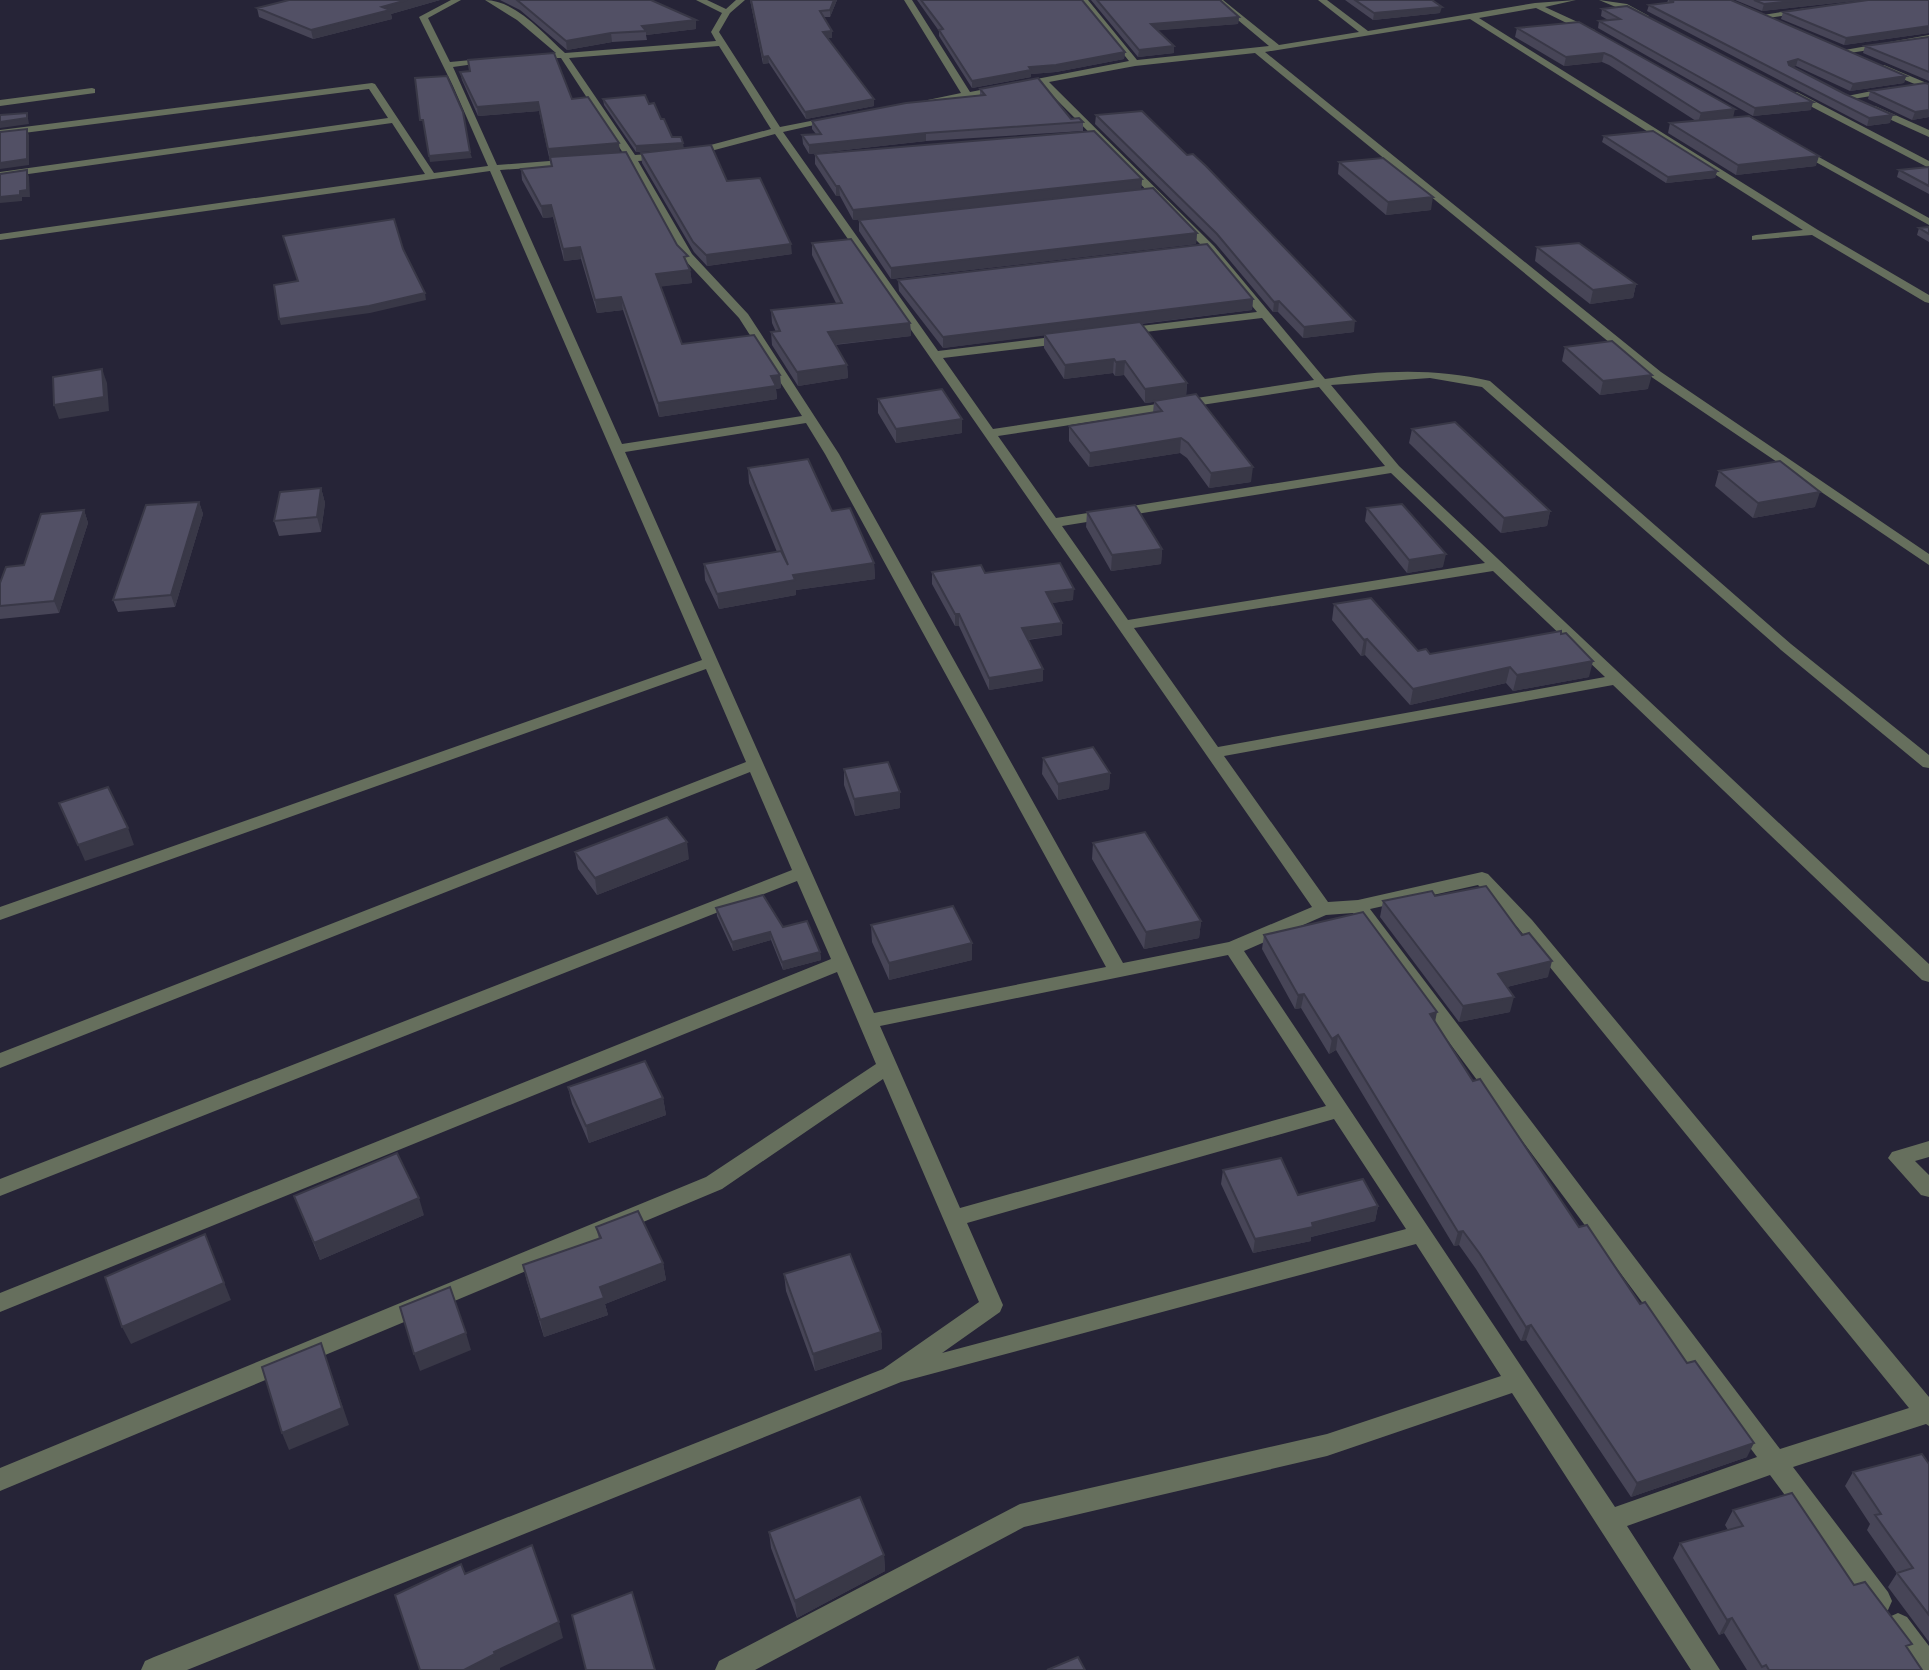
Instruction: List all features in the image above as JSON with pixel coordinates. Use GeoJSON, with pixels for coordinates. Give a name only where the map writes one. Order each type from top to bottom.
{"type":"FeatureCollection","features":[{"type":"Feature","properties":{"kind":"street"},"geometry":{"type":"LineString","coordinates":[[457,0],[423,17],[447,65],[617,449],[992,1305],[891,1376]]}},
{"type":"Feature","properties":{"kind":"street"},"geometry":{"type":"LineString","coordinates":[[489,0],[520,18],[563,55],[632,158],[687,256],[744,316],[832,454],[1118,971]]}},
{"type":"Feature","properties":{"kind":"street"},"geometry":{"type":"LineString","coordinates":[[700,0],[727,12]]}},
{"type":"Feature","properties":{"kind":"street"},"geometry":{"type":"LineString","coordinates":[[741,0],[727,12],[715,32],[777,130],[803,160],[894,285],[936,355],[989,433],[1323,909]]}},
{"type":"Feature","properties":{"kind":"street"},"geometry":{"type":"LineString","coordinates":[[908,0],[968,96]]}},
{"type":"Feature","properties":{"kind":"street"},"geometry":{"type":"LineString","coordinates":[[1084,0],[1135,63]]}},
{"type":"Feature","properties":{"kind":"street"},"geometry":{"type":"LineString","coordinates":[[1218,0],[1277,48]]}},
{"type":"Feature","properties":{"kind":"street"},"geometry":{"type":"LineString","coordinates":[[1322,0],[1366,33]]}},
{"type":"Feature","properties":{"kind":"street"},"geometry":{"type":"LineString","coordinates":[[913,105],[1135,63],[1277,48],[1572,0]]}},
{"type":"Feature","properties":{"kind":"street"},"geometry":{"type":"LineString","coordinates":[[1603,0],[1624,6],[1658,23]]}},
{"type":"Feature","properties":{"kind":"street"},"geometry":{"type":"LineString","coordinates":[[1535,5],[1599,36]]}},
{"type":"Feature","properties":{"kind":"street"},"geometry":{"type":"LineString","coordinates":[[1761,16],[1812,9]]}},
{"type":"Feature","properties":{"kind":"street"},"geometry":{"type":"LineString","coordinates":[[1448,11],[1457,17]]}},
{"type":"Feature","properties":{"kind":"street"},"geometry":{"type":"LineString","coordinates":[[1751,12],[1784,25]]}},
{"type":"Feature","properties":{"kind":"street"},"geometry":{"type":"LineString","coordinates":[[1469,15],[1814,232],[1929,300]]}},
{"type":"Feature","properties":{"kind":"street"},"geometry":{"type":"LineString","coordinates":[[1843,51],[1929,38]]}},
{"type":"Feature","properties":{"kind":"street"},"geometry":{"type":"LineString","coordinates":[[550,56],[723,43]]}},
{"type":"Feature","properties":{"kind":"street"},"geometry":{"type":"LineString","coordinates":[[1831,46],[1866,60]]}},
{"type":"Feature","properties":{"kind":"street"},"geometry":{"type":"LineString","coordinates":[[1256,50],[1657,375],[1929,561]]}},
{"type":"Feature","properties":{"kind":"street"},"geometry":{"type":"LineString","coordinates":[[447,65],[499,61]]}},
{"type":"Feature","properties":{"kind":"street"},"geometry":{"type":"LineString","coordinates":[[1878,65],[1927,85]]}},
{"type":"Feature","properties":{"kind":"street"},"geometry":{"type":"LineString","coordinates":[[1043,81],[1091,135],[1265,314],[1394,470],[1929,975]]}},
{"type":"Feature","properties":{"kind":"street"},"geometry":{"type":"LineString","coordinates":[[1847,97],[1927,85]]}},
{"type":"Feature","properties":{"kind":"street"},"geometry":{"type":"LineString","coordinates":[[0,133],[372,86],[432,177]]}},
{"type":"Feature","properties":{"kind":"street"},"geometry":{"type":"LineString","coordinates":[[1781,88],[1929,165]]}},
{"type":"Feature","properties":{"kind":"street"},"geometry":{"type":"LineString","coordinates":[[1834,91],[1929,134]]}},
{"type":"Feature","properties":{"kind":"street"},"geometry":{"type":"LineString","coordinates":[[0,103],[92,92]]}},
{"type":"Feature","properties":{"kind":"street"},"geometry":{"type":"LineString","coordinates":[[594,161],[688,154],[777,130],[844,117]]}},
{"type":"Feature","properties":{"kind":"street"},"geometry":{"type":"LineString","coordinates":[[0,176],[395,120]]}},
{"type":"Feature","properties":{"kind":"street"},"geometry":{"type":"LineString","coordinates":[[1788,143],[1929,222]]}},
{"type":"Feature","properties":{"kind":"street"},"geometry":{"type":"LineString","coordinates":[[0,237],[492,168],[581,162]]}},
{"type":"Feature","properties":{"kind":"street"},"geometry":{"type":"LineString","coordinates":[[1756,238],[1814,232]]}},
{"type":"Feature","properties":{"kind":"street"},"geometry":{"type":"LineString","coordinates":[[1114,333],[1265,314]]}},
{"type":"Feature","properties":{"kind":"street"},"geometry":{"type":"LineString","coordinates":[[936,355],[1087,336]]}},
{"type":"Feature","properties":{"kind":"street"},"geometry":{"type":"LineString","coordinates":[[989,433],[1322,383],[1432,372],[1464,376],[1486,384],[1786,647],[1929,763]]}},
{"type":"Feature","properties":{"kind":"street"},"geometry":{"type":"LineString","coordinates":[[617,449],[809,419]]}},
{"type":"Feature","properties":{"kind":"street"},"geometry":{"type":"LineString","coordinates":[[1052,523],[1394,470]]}},
{"type":"Feature","properties":{"kind":"street"},"geometry":{"type":"LineString","coordinates":[[1124,625],[1497,566]]}},
{"type":"Feature","properties":{"kind":"street"},"geometry":{"type":"LineString","coordinates":[[0,914],[711,662]]}},
{"type":"Feature","properties":{"kind":"street"},"geometry":{"type":"LineString","coordinates":[[1214,753],[1617,680]]}},
{"type":"Feature","properties":{"kind":"street"},"geometry":{"type":"LineString","coordinates":[[0,1060],[756,764]]}},
{"type":"Feature","properties":{"kind":"street"},"geometry":{"type":"LineString","coordinates":[[0,1188],[803,872]]}},
{"type":"Feature","properties":{"kind":"street"},"geometry":{"type":"LineString","coordinates":[[869,1021],[1233,948],[1323,909],[1358,906],[1482,878],[1525,925],[1928,1414],[1774,1462],[1609,1521]]}},
{"type":"Feature","properties":{"kind":"street"},"geometry":{"type":"LineString","coordinates":[[1358,906],[1929,1668]]}},
{"type":"Feature","properties":{"kind":"street"},"geometry":{"type":"LineString","coordinates":[[1233,948],[1707,1670]]}},
{"type":"Feature","properties":{"kind":"street"},"geometry":{"type":"LineString","coordinates":[[0,1303],[843,962]]}},
{"type":"Feature","properties":{"kind":"street"},"geometry":{"type":"LineString","coordinates":[[0,1480],[714,1183],[888,1066]]}},
{"type":"Feature","properties":{"kind":"street"},"geometry":{"type":"LineString","coordinates":[[954,1218],[1340,1110]]}},
{"type":"Feature","properties":{"kind":"street"},"geometry":{"type":"LineString","coordinates":[[1929,1149],[1899,1158],[1929,1189]]}},
{"type":"Feature","properties":{"kind":"street"},"geometry":{"type":"LineString","coordinates":[[154,1670],[891,1376],[1421,1234]]}},
{"type":"Feature","properties":{"kind":"street"},"geometry":{"type":"LineString","coordinates":[[728,1670],[1020,1516],[1327,1445],[1517,1381]]}},
{"type":"Feature","properties":{"kind":"building"},"geometry":{"type":"Polygon","coordinates":[[[289,0],[407,0],[382,7],[390,10],[311,30],[257,8],[289,0]]]}},
{"type":"Feature","properties":{"kind":"building"},"geometry":{"type":"Polygon","coordinates":[[[517,0],[651,0],[696,20],[642,26],[646,31],[611,33],[566,41],[517,0]]]}},
{"type":"Feature","properties":{"kind":"building"},"geometry":{"type":"Polygon","coordinates":[[[751,0],[834,0],[830,10],[820,11],[832,31],[823,32],[874,99],[805,112],[768,56],[763,57],[751,0]]]}},
{"type":"Feature","properties":{"kind":"building"},"geometry":{"type":"Polygon","coordinates":[[[921,0],[1082,0],[1125,52],[1056,65],[1029,67],[1031,70],[972,81],[939,30],[943,29],[921,0]]]}},
{"type":"Feature","properties":{"kind":"building"},"geometry":{"type":"Polygon","coordinates":[[[1097,0],[1220,0],[1239,17],[1151,24],[1174,46],[1139,50],[1097,0]]]}},
{"type":"Feature","properties":{"kind":"building"},"geometry":{"type":"Polygon","coordinates":[[[1355,0],[1432,0],[1442,7],[1374,13],[1355,0]]]}},
{"type":"Feature","properties":{"kind":"building"},"geometry":{"type":"Polygon","coordinates":[[[1669,0],[1731,0],[1906,76],[1853,84],[1798,59],[1788,62],[1789,65],[1845,94],[1893,115],[1869,118],[1649,5],[1674,2],[1669,0]]]}},
{"type":"Feature","properties":{"kind":"building"},"geometry":{"type":"Polygon","coordinates":[[[1754,0],[1802,0],[1764,4],[1754,0]]]}},
{"type":"Feature","properties":{"kind":"building"},"geometry":{"type":"Polygon","coordinates":[[[1868,0],[1929,0],[1929,26],[1846,38],[1783,12],[1868,0]]]}},
{"type":"Feature","properties":{"kind":"building"},"geometry":{"type":"Polygon","coordinates":[[[1627,6],[1813,102],[1755,108],[1599,21],[1620,19],[1602,9],[1627,6]]]}},
{"type":"Feature","properties":{"kind":"building"},"geometry":{"type":"Polygon","coordinates":[[[1579,22],[1735,109],[1701,113],[1611,56],[1604,53],[1566,57],[1517,28],[1579,22]]]}},
{"type":"Feature","properties":{"kind":"building"},"geometry":{"type":"Polygon","coordinates":[[[1929,37],[1929,72],[1865,46],[1929,37]]]}},
{"type":"Feature","properties":{"kind":"building"},"geometry":{"type":"Polygon","coordinates":[[[554,53],[572,99],[588,97],[619,143],[548,149],[538,102],[477,107],[460,72],[470,71],[468,60],[554,53]]]}},
{"type":"Feature","properties":{"kind":"building"},"geometry":{"type":"Polygon","coordinates":[[[447,76],[463,112],[470,152],[429,156],[423,120],[420,120],[415,78],[447,76]]]}},
{"type":"Feature","properties":{"kind":"building"},"geometry":{"type":"Polygon","coordinates":[[[1038,78],[1071,119],[1079,118],[1083,122],[926,133],[809,145],[802,135],[821,134],[812,121],[906,103],[985,95],[980,89],[1038,78]]]}},
{"type":"Feature","properties":{"kind":"building"},"geometry":{"type":"Polygon","coordinates":[[[1929,84],[1929,110],[1915,112],[1870,91],[1929,84]]]}},
{"type":"Feature","properties":{"kind":"building"},"geometry":{"type":"Polygon","coordinates":[[[645,95],[649,104],[654,103],[672,137],[681,137],[683,143],[636,146],[603,99],[645,95]]]}},
{"type":"Feature","properties":{"kind":"building"},"geometry":{"type":"Polygon","coordinates":[[[1142,111],[1187,155],[1193,154],[1206,166],[1355,321],[1304,327],[1279,301],[1274,302],[1217,234],[1096,115],[1142,111]]]}},
{"type":"Feature","properties":{"kind":"building"},"geometry":{"type":"Polygon","coordinates":[[[27,113],[27,118],[0,122],[0,115],[27,113]]]}},
{"type":"Feature","properties":{"kind":"building"},"geometry":{"type":"Polygon","coordinates":[[[1749,116],[1819,156],[1738,165],[1670,123],[1749,116]]]}},
{"type":"Feature","properties":{"kind":"building"},"geometry":{"type":"Polygon","coordinates":[[[27,129],[27,159],[0,163],[0,132],[27,129]]]}},
{"type":"Feature","properties":{"kind":"building"},"geometry":{"type":"Polygon","coordinates":[[[1094,131],[1142,179],[853,210],[815,154],[1094,131]]]}},
{"type":"Feature","properties":{"kind":"building"},"geometry":{"type":"Polygon","coordinates":[[[1653,131],[1717,171],[1668,177],[1604,136],[1653,131]]]}},
{"type":"Feature","properties":{"kind":"building"},"geometry":{"type":"Polygon","coordinates":[[[711,145],[727,181],[760,178],[791,244],[706,255],[693,242],[641,153],[711,145]]]}},
{"type":"Feature","properties":{"kind":"building"},"geometry":{"type":"Polygon","coordinates":[[[626,152],[677,245],[688,256],[684,257],[690,270],[656,274],[682,344],[754,335],[780,375],[771,376],[776,386],[658,403],[621,297],[595,300],[580,247],[563,249],[551,205],[541,206],[521,169],[552,166],[550,157],[626,152]]]}},
{"type":"Feature","properties":{"kind":"building"},"geometry":{"type":"Polygon","coordinates":[[[1383,158],[1433,197],[1388,202],[1339,162],[1383,158]]]}},
{"type":"Feature","properties":{"kind":"building"},"geometry":{"type":"Polygon","coordinates":[[[1929,167],[1929,186],[1899,170],[1929,167]]]}},
{"type":"Feature","properties":{"kind":"building"},"geometry":{"type":"Polygon","coordinates":[[[27,170],[27,190],[20,191],[20,195],[0,197],[0,174],[27,170]]]}},
{"type":"Feature","properties":{"kind":"building"},"geometry":{"type":"Polygon","coordinates":[[[1153,188],[1197,233],[891,268],[859,220],[1153,188]]]}},
{"type":"Feature","properties":{"kind":"building"},"geometry":{"type":"Polygon","coordinates":[[[394,219],[403,249],[425,293],[369,306],[279,319],[274,285],[298,281],[283,236],[394,219]]]}},
{"type":"Feature","properties":{"kind":"building"},"geometry":{"type":"Polygon","coordinates":[[[1929,227],[1929,234],[1919,228],[1929,227]]]}},
{"type":"Feature","properties":{"kind":"building"},"geometry":{"type":"Polygon","coordinates":[[[851,239],[910,323],[828,332],[847,365],[797,372],[771,332],[780,331],[771,310],[842,303],[812,243],[851,239]]]}},
{"type":"Feature","properties":{"kind":"building"},"geometry":{"type":"Polygon","coordinates":[[[1579,243],[1636,284],[1593,290],[1537,247],[1579,243]]]}},
{"type":"Feature","properties":{"kind":"building"},"geometry":{"type":"Polygon","coordinates":[[[1207,244],[1253,299],[943,337],[898,280],[1207,244]]]}},
{"type":"Feature","properties":{"kind":"building"},"geometry":{"type":"Polygon","coordinates":[[[1140,322],[1187,383],[1145,389],[1125,361],[1116,362],[1114,359],[1065,365],[1044,334],[1140,322]]]}},
{"type":"Feature","properties":{"kind":"building"},"geometry":{"type":"Polygon","coordinates":[[[1612,341],[1652,375],[1603,381],[1565,347],[1612,341]]]}},
{"type":"Feature","properties":{"kind":"building"},"geometry":{"type":"Polygon","coordinates":[[[102,369],[104,397],[54,405],[53,377],[102,369]]]}},
{"type":"Feature","properties":{"kind":"building"},"geometry":{"type":"Polygon","coordinates":[[[942,389],[962,419],[896,429],[878,399],[942,389]]]}},
{"type":"Feature","properties":{"kind":"building"},"geometry":{"type":"Polygon","coordinates":[[[1196,394],[1253,467],[1211,473],[1181,438],[1090,453],[1069,426],[1162,411],[1154,401],[1196,394]]]}},
{"type":"Feature","properties":{"kind":"building"},"geometry":{"type":"Polygon","coordinates":[[[1455,422],[1550,511],[1504,518],[1412,429],[1455,422]]]}},
{"type":"Feature","properties":{"kind":"building"},"geometry":{"type":"Polygon","coordinates":[[[808,459],[832,511],[850,508],[874,563],[793,575],[795,580],[717,594],[704,564],[781,551],[788,565],[748,468],[808,459]]]}},
{"type":"Feature","properties":{"kind":"building"},"geometry":{"type":"Polygon","coordinates":[[[1780,461],[1820,492],[1758,503],[1719,471],[1780,461]]]}},
{"type":"Feature","properties":{"kind":"building"},"geometry":{"type":"Polygon","coordinates":[[[321,488],[317,517],[274,521],[280,492],[321,488]]]}},
{"type":"Feature","properties":{"kind":"building"},"geometry":{"type":"Polygon","coordinates":[[[199,502],[171,595],[113,600],[146,505],[199,502]]]}},
{"type":"Feature","properties":{"kind":"building"},"geometry":{"type":"Polygon","coordinates":[[[1402,504],[1446,554],[1409,560],[1367,508],[1402,504]]]}},
{"type":"Feature","properties":{"kind":"building"},"geometry":{"type":"Polygon","coordinates":[[[1135,505],[1162,549],[1112,555],[1087,512],[1135,505]]]}},
{"type":"Feature","properties":{"kind":"building"},"geometry":{"type":"Polygon","coordinates":[[[84,510],[54,601],[0,606],[0,583],[6,567],[24,565],[41,514],[84,510]]]}},
{"type":"Feature","properties":{"kind":"building"},"geometry":{"type":"Polygon","coordinates":[[[1060,563],[1074,589],[1046,592],[1062,623],[1022,628],[1043,669],[989,678],[959,614],[955,614],[932,572],[981,565],[985,573],[1060,563]]]}},
{"type":"Feature","properties":{"kind":"building"},"geometry":{"type":"Polygon","coordinates":[[[1371,598],[1418,651],[1426,649],[1430,654],[1561,631],[1561,634],[1566,633],[1593,661],[1517,675],[1510,667],[1413,689],[1367,639],[1364,640],[1334,604],[1371,598]]]}},
{"type":"Feature","properties":{"kind":"building"},"geometry":{"type":"Polygon","coordinates":[[[1093,747],[1110,773],[1058,784],[1043,758],[1093,747]]]}},
{"type":"Feature","properties":{"kind":"building"},"geometry":{"type":"Polygon","coordinates":[[[888,762],[900,792],[854,799],[844,769],[888,762]]]}},
{"type":"Feature","properties":{"kind":"building"},"geometry":{"type":"Polygon","coordinates":[[[108,787],[128,828],[78,845],[59,803],[108,787]]]}},
{"type":"Feature","properties":{"kind":"building"},"geometry":{"type":"Polygon","coordinates":[[[667,817],[687,842],[595,878],[575,852],[667,817]]]}},
{"type":"Feature","properties":{"kind":"building"},"geometry":{"type":"Polygon","coordinates":[[[1145,832],[1201,921],[1146,932],[1093,843],[1145,832]]]}},
{"type":"Feature","properties":{"kind":"building"},"geometry":{"type":"Polygon","coordinates":[[[1486,886],[1522,935],[1529,933],[1552,961],[1498,974],[1514,997],[1463,1006],[1383,901],[1432,891],[1435,896],[1486,886]]]}},
{"type":"Feature","properties":{"kind":"building"},"geometry":{"type":"Polygon","coordinates":[[[763,895],[783,927],[807,921],[820,952],[782,962],[770,932],[732,942],[716,908],[763,895]]]}},
{"type":"Feature","properties":{"kind":"building"},"geometry":{"type":"Polygon","coordinates":[[[953,906],[972,943],[889,963],[871,925],[953,906]]]}},
{"type":"Feature","properties":{"kind":"building"},"geometry":{"type":"Polygon","coordinates":[[[1363,912],[1437,1012],[1430,1014],[1473,1081],[1480,1079],[1579,1227],[1587,1225],[1640,1304],[1645,1302],[1687,1363],[1695,1361],[1754,1443],[1637,1483],[1531,1325],[1526,1327],[1480,1254],[1463,1231],[1458,1232],[1338,1035],[1332,1039],[1304,994],[1298,995],[1264,935],[1363,912]]]}},
{"type":"Feature","properties":{"kind":"building"},"geometry":{"type":"Polygon","coordinates":[[[645,1061],[663,1098],[586,1126],[568,1087],[645,1061]]]}},
{"type":"Feature","properties":{"kind":"building"},"geometry":{"type":"Polygon","coordinates":[[[397,1153],[419,1198],[314,1243],[294,1196],[397,1153]]]}},
{"type":"Feature","properties":{"kind":"building"},"geometry":{"type":"Polygon","coordinates":[[[1281,1158],[1298,1195],[1363,1179],[1378,1206],[1312,1223],[1313,1227],[1255,1239],[1223,1170],[1281,1158]]]}},
{"type":"Feature","properties":{"kind":"building"},"geometry":{"type":"Polygon","coordinates":[[[638,1211],[663,1263],[600,1287],[604,1298],[540,1320],[523,1265],[601,1238],[596,1227],[638,1211]]]}},
{"type":"Feature","properties":{"kind":"building"},"geometry":{"type":"Polygon","coordinates":[[[205,1234],[224,1283],[122,1327],[105,1277],[205,1234]]]}},
{"type":"Feature","properties":{"kind":"building"},"geometry":{"type":"Polygon","coordinates":[[[850,1254],[881,1332],[813,1354],[784,1274],[850,1254]]]}},
{"type":"Feature","properties":{"kind":"building"},"geometry":{"type":"Polygon","coordinates":[[[450,1287],[466,1333],[414,1354],[400,1307],[450,1287]]]}},
{"type":"Feature","properties":{"kind":"building"},"geometry":{"type":"Polygon","coordinates":[[[321,1343],[342,1408],[282,1433],[262,1367],[321,1343]]]}},
{"type":"Feature","properties":{"kind":"building"},"geometry":{"type":"Polygon","coordinates":[[[1922,1454],[1929,1464],[1929,1615],[1897,1573],[1913,1568],[1875,1515],[1881,1514],[1853,1472],[1922,1454]]]}},
{"type":"Feature","properties":{"kind":"building"},"geometry":{"type":"Polygon","coordinates":[[[1792,1493],[1854,1585],[1865,1582],[1912,1644],[1906,1646],[1922,1670],[1769,1670],[1766,1665],[1762,1667],[1732,1618],[1727,1620],[1680,1543],[1743,1526],[1733,1510],[1792,1493]]]}},
{"type":"Feature","properties":{"kind":"building"},"geometry":{"type":"Polygon","coordinates":[[[860,1497],[884,1555],[795,1601],[769,1532],[860,1497]]]}},
{"type":"Feature","properties":{"kind":"building"},"geometry":{"type":"Polygon","coordinates":[[[532,1545],[559,1622],[494,1652],[495,1654],[464,1670],[420,1670],[395,1595],[461,1564],[465,1574],[532,1545]]]}},
{"type":"Feature","properties":{"kind":"building"},"geometry":{"type":"Polygon","coordinates":[[[632,1592],[655,1670],[586,1670],[572,1615],[632,1592]]]}},
{"type":"Feature","properties":{"kind":"building"},"geometry":{"type":"Polygon","coordinates":[[[1078,1657],[1085,1670],[1047,1670],[1078,1657]]]}}]}
